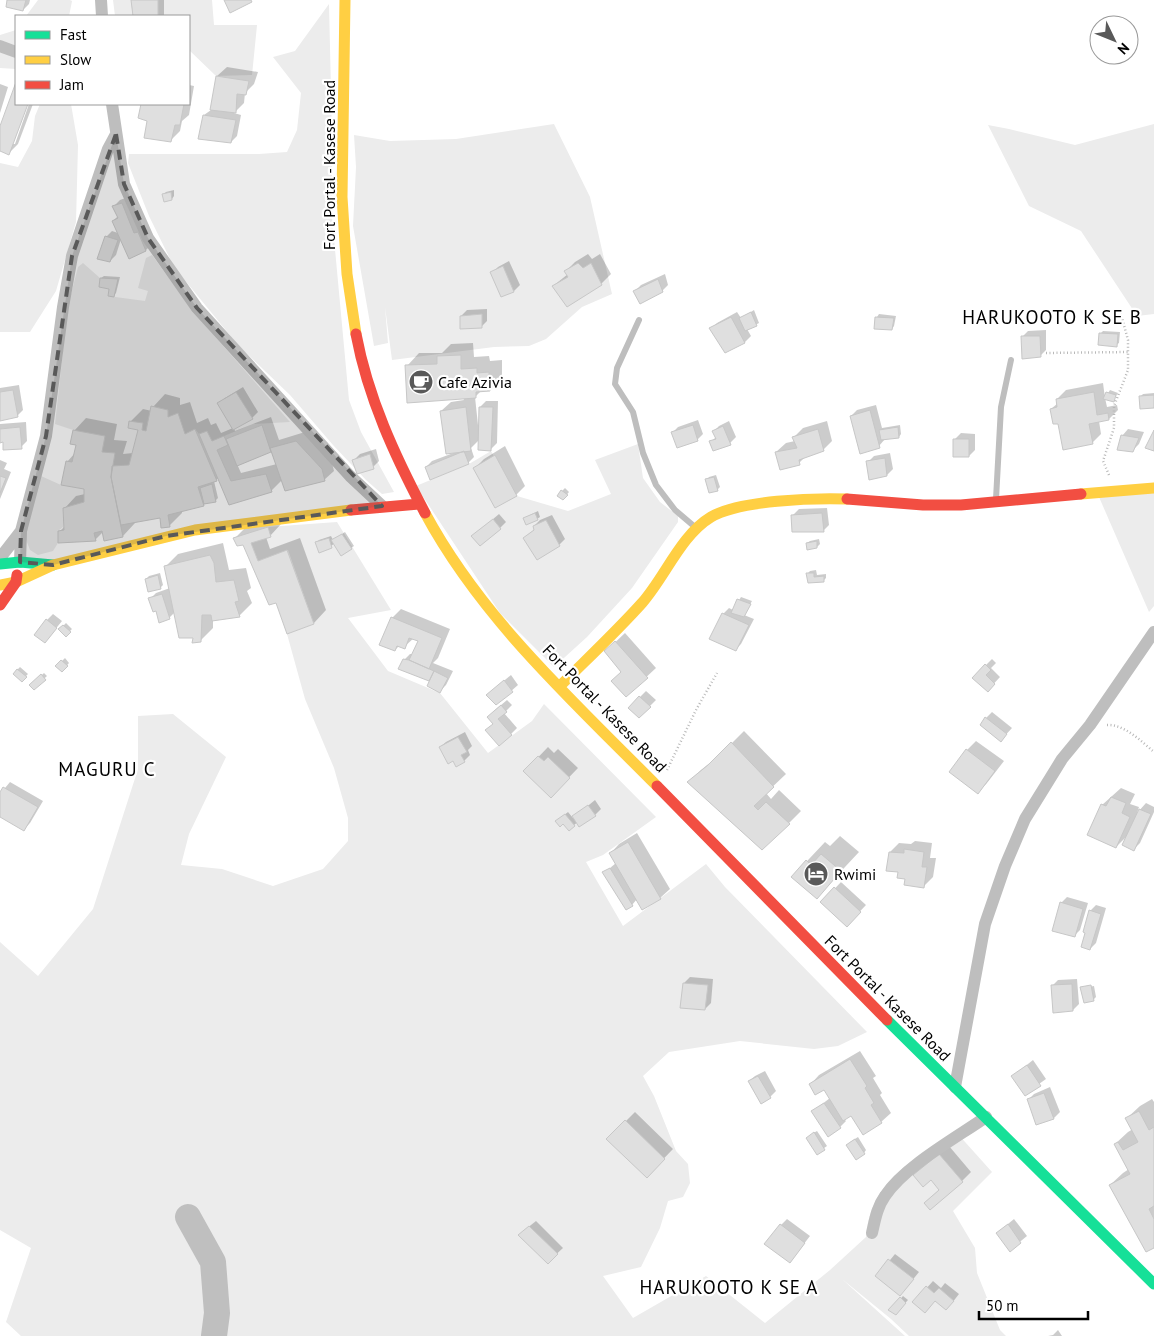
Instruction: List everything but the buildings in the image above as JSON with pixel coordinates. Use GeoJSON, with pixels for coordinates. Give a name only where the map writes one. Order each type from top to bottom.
{"type":"FeatureCollection","features":[{"type":"Feature","properties":{"kind":"main road","name":"Fort Portal - Kasese Road"},"geometry":{"type":"LineString","coordinates":[[345,0],[341,153],[342,199],[344,252],[354,324],[360,357],[378,413],[420,504],[438,538],[480,598],[505,628],[560,686],[726,857],[1154,1284]]}},
{"type":"Feature","properties":{"kind":"main road"},"geometry":{"type":"LineString","coordinates":[[560,686],[643,602],[696,528],[711,517],[724,511],[753,505],[810,498],[851,499],[923,505],[996,503],[1154,488]]}},
{"type":"Feature","properties":{"kind":"main road"},"geometry":{"type":"LineString","coordinates":[[0,585],[16,582],[53,564],[166,536],[226,525],[382,506],[420,504]]}},
{"type":"Feature","properties":{"kind":"main road"},"geometry":{"type":"LineString","coordinates":[[0,606],[16,582],[20,562]]}},
{"type":"Feature","properties":{"kind":"main road"},"geometry":{"type":"LineString","coordinates":[[0,564],[38,562],[53,564]]}},
{"type":"Feature","properties":{"kind":"street"},"geometry":{"type":"LineString","coordinates":[[101,0],[102,15]]}},
{"type":"Feature","properties":{"kind":"street"},"geometry":{"type":"LineString","coordinates":[[0,46],[15,52]]}},
{"type":"Feature","properties":{"kind":"street"},"geometry":{"type":"LineString","coordinates":[[112,109],[124,184],[148,238],[197,308],[350,476],[382,506]]}},
{"type":"Feature","properties":{"kind":"street"},"geometry":{"type":"LineString","coordinates":[[20,562],[21,531],[46,436],[63,307],[72,256],[108,149],[116,134]]}},
{"type":"Feature","properties":{"kind":"street"},"geometry":{"type":"LineString","coordinates":[[0,558],[21,531]]}},
{"type":"Feature","properties":{"kind":"street"},"geometry":{"type":"LineString","coordinates":[[955,1087],[985,924],[1005,866],[1025,819],[1062,759],[1090,724],[1154,632]]}},
{"type":"Feature","properties":{"kind":"street"},"geometry":{"type":"LineString","coordinates":[[872,1233],[878,1210],[884,1197],[899,1179],[986,1117]]}},
{"type":"Feature","properties":{"kind":"lane"},"geometry":{"type":"LineString","coordinates":[[639,320],[617,368],[615,384],[633,412],[643,453],[656,485],[675,510],[696,528]]}},
{"type":"Feature","properties":{"kind":"lane"},"geometry":{"type":"LineString","coordinates":[[996,503],[1001,407],[1011,360]]}},
{"type":"Feature","properties":{"kind":"path"},"geometry":{"type":"LineString","coordinates":[[1116,493],[1103,461],[1114,428],[1114,406],[1128,370],[1128,340],[1119,307]]}},
{"type":"Feature","properties":{"kind":"path"},"geometry":{"type":"LineString","coordinates":[[1046,353],[1128,352]]}},
{"type":"Feature","properties":{"kind":"path"},"geometry":{"type":"LineString","coordinates":[[659,787],[696,710],[717,673]]}},
{"type":"Feature","properties":{"kind":"path"},"geometry":{"type":"LineString","coordinates":[[1090,724],[1115,724],[1137,737],[1154,752]]}},
{"type":"Feature","properties":{"kind":"highlighted area"},"geometry":{"type":"Polygon","coordinates":[[[116,134],[124,184],[148,238],[197,308],[382,506],[166,536],[53,565],[20,562],[21,531],[46,436],[72,256],[116,134]]]}},
{"type":"Feature","properties":{"kind":"shaded area"},"geometry":{"type":"Polygon","coordinates":[[[38,0],[72,1],[69,15],[27,15],[38,0]]]}},
{"type":"Feature","properties":{"kind":"shaded area"},"geometry":{"type":"Polygon","coordinates":[[[113,0],[212,0],[214,25],[257,25],[252,75],[216,76],[190,51],[190,15],[115,15],[113,0]]]}},
{"type":"Feature","properties":{"kind":"shaded area"},"geometry":{"type":"Polygon","coordinates":[[[329,4],[332,217],[349,400],[361,432],[394,492],[382,494],[333,445],[290,395],[238,345],[174,267],[149,216],[128,163],[129,154],[259,154],[287,152],[297,130],[301,93],[273,57],[295,51],[329,4]]]}},
{"type":"Feature","properties":{"kind":"shaded area"},"geometry":{"type":"Polygon","coordinates":[[[15,30],[15,69],[0,68],[0,35],[15,30]]]}},
{"type":"Feature","properties":{"kind":"shaded area"},"geometry":{"type":"Polygon","coordinates":[[[40,105],[71,105],[78,145],[76,222],[56,291],[30,332],[0,332],[0,163],[18,167],[32,141],[35,116],[40,105]]]}},
{"type":"Feature","properties":{"kind":"shaded area"},"geometry":{"type":"Polygon","coordinates":[[[554,124],[590,197],[612,294],[582,307],[546,339],[529,346],[494,347],[392,360],[385,307],[388,343],[374,346],[353,226],[356,167],[354,135],[390,141],[456,139],[554,124]]]}},
{"type":"Feature","properties":{"kind":"shaded area"},"geometry":{"type":"Polygon","coordinates":[[[1154,124],[1154,314],[1137,316],[1081,231],[1029,206],[988,125],[1075,145],[1154,124]]]}},
{"type":"Feature","properties":{"kind":"shaded area"},"geometry":{"type":"Polygon","coordinates":[[[152,255],[195,314],[290,422],[253,424],[212,441],[207,431],[199,434],[195,429],[185,434],[178,414],[168,417],[168,410],[152,406],[146,431],[142,430],[143,423],[129,422],[128,428],[138,430],[129,465],[112,466],[115,453],[102,452],[105,436],[73,430],[55,424],[68,306],[78,267],[83,263],[100,278],[99,287],[109,289],[108,296],[145,301],[148,291],[138,288],[146,258],[152,255]]]}},
{"type":"Feature","properties":{"kind":"shaded area"},"geometry":{"type":"Polygon","coordinates":[[[638,444],[643,478],[660,502],[678,516],[678,522],[632,588],[587,637],[554,667],[500,613],[416,486],[469,464],[491,451],[517,496],[568,511],[611,494],[595,460],[638,444]]]}},
{"type":"Feature","properties":{"kind":"shaded area"},"geometry":{"type":"Polygon","coordinates":[[[41,476],[61,485],[84,489],[84,502],[63,508],[63,527],[58,531],[58,543],[53,551],[38,555],[30,550],[25,537],[41,476]]]}},
{"type":"Feature","properties":{"kind":"shaded area"},"geometry":{"type":"Polygon","coordinates":[[[1154,493],[1154,606],[1149,612],[1099,497],[1154,493]]]}},
{"type":"Feature","properties":{"kind":"shaded area"},"geometry":{"type":"Polygon","coordinates":[[[337,522],[391,610],[348,618],[388,671],[440,693],[488,753],[532,721],[544,704],[656,817],[603,855],[586,862],[623,926],[706,864],[725,887],[867,1032],[838,1046],[814,1049],[740,1041],[669,1052],[643,1076],[654,1096],[676,1151],[688,1164],[690,1183],[683,1197],[668,1201],[660,1228],[641,1267],[603,1276],[633,1318],[706,1276],[765,1323],[830,1270],[866,1237],[876,1200],[897,1173],[925,1152],[957,1133],[992,1172],[953,1211],[975,1248],[977,1273],[1000,1330],[1006,1336],[909,1336],[842,1279],[905,1336],[21,1336],[6,1322],[31,1248],[0,1230],[0,942],[38,976],[93,909],[138,769],[138,716],[173,714],[226,757],[189,834],[181,865],[222,869],[273,886],[323,869],[348,841],[348,818],[334,768],[305,699],[287,634],[314,624],[288,550],[258,561],[251,543],[270,537],[268,527],[337,522]]]}},
{"type":"Feature","properties":{"kind":"waterway"},"geometry":{"type":"LineString","coordinates":[[188,1217],[213,1262],[217,1313],[214,1336]]}},
{"type":"Feature","properties":{"kind":"traffic: fast"},"geometry":{"type":"LineString","coordinates":[[0,564],[20,562],[53,565]]}},
{"type":"Feature","properties":{"kind":"traffic: fast"},"geometry":{"type":"LineString","coordinates":[[887,1020],[1154,1284]]}},
{"type":"Feature","properties":{"kind":"traffic: slow"},"geometry":{"type":"LineString","coordinates":[[345,0],[342,197],[347,274],[356,334]]}},
{"type":"Feature","properties":{"kind":"traffic: slow"},"geometry":{"type":"LineString","coordinates":[[1081,494],[1154,488]]}},
{"type":"Feature","properties":{"kind":"traffic: slow"},"geometry":{"type":"LineString","coordinates":[[559,687],[642,603],[682,545],[700,525],[711,517],[740,507],[777,501],[847,499]]}},
{"type":"Feature","properties":{"kind":"traffic: slow"},"geometry":{"type":"LineString","coordinates":[[0,585],[16,582],[53,565],[195,530],[351,510]]}},
{"type":"Feature","properties":{"kind":"traffic: slow"},"geometry":{"type":"LineString","coordinates":[[425,513],[448,552],[501,624],[562,690],[657,786]]}},
{"type":"Feature","properties":{"kind":"traffic: jam"},"geometry":{"type":"LineString","coordinates":[[356,334],[375,404],[403,470],[425,513]]}},
{"type":"Feature","properties":{"kind":"traffic: jam"},"geometry":{"type":"LineString","coordinates":[[847,499],[923,505],[961,505],[1081,494]]}},
{"type":"Feature","properties":{"kind":"traffic: jam"},"geometry":{"type":"LineString","coordinates":[[351,510],[419,504]]}},
{"type":"Feature","properties":{"kind":"traffic: jam"},"geometry":{"type":"LineString","coordinates":[[0,605],[16,582],[17,575]]}},
{"type":"Feature","properties":{"kind":"traffic: jam"},"geometry":{"type":"LineString","coordinates":[[657,786],[887,1020]]}},
{"type":"Feature","properties":{"kind":"place","name":"Cafe Azivia"},"geometry":{"type":"Point","coordinates":[421,382]}},
{"type":"Feature","properties":{"kind":"place","name":"Rwimi"},"geometry":{"type":"Point","coordinates":[816,874]}},
{"type":"Feature","properties":{"kind":"district","name":"HARUKOOTO K SE B"},"geometry":{"type":"Point","coordinates":[1052,317]}},
{"type":"Feature","properties":{"kind":"district","name":"MAGURU C"},"geometry":{"type":"Point","coordinates":[107,769]}},
{"type":"Feature","properties":{"kind":"district","name":"HARUKOOTO K SE A"},"geometry":{"type":"Point","coordinates":[729,1287]}}]}
